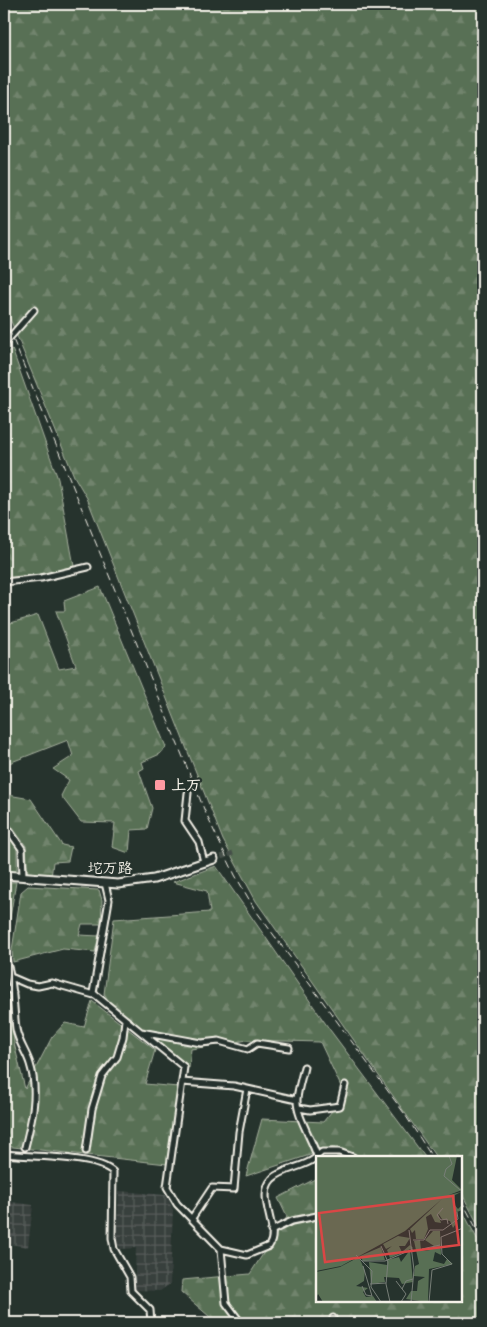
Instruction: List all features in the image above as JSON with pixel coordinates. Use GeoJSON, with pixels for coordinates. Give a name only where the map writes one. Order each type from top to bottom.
{"type":"FeatureCollection","features":[{"type":"Feature","properties":{"kind":"main road","name":"坨万路"},"geometry":{"type":"LineString","coordinates":[[4,875],[105,883],[144,881],[214,859]]}},
{"type":"Feature","properties":{"kind":"street"},"geometry":{"type":"LineString","coordinates":[[4,344],[34,310]]}},
{"type":"Feature","properties":{"kind":"street"},"geometry":{"type":"LineString","coordinates":[[4,582],[41,578],[88,567]]}},
{"type":"Feature","properties":{"kind":"street"},"geometry":{"type":"LineString","coordinates":[[188,793],[185,821],[199,842],[204,862]]}},
{"type":"Feature","properties":{"kind":"street"},"geometry":{"type":"LineString","coordinates":[[4,823],[22,849],[23,876]]}},
{"type":"Feature","properties":{"kind":"street"},"geometry":{"type":"LineString","coordinates":[[94,994],[109,900],[105,883]]}},
{"type":"Feature","properties":{"kind":"street"},"geometry":{"type":"LineString","coordinates":[[6,960],[13,978],[20,1045],[30,1061],[35,1083],[32,1116],[25,1147]]}},
{"type":"Feature","properties":{"kind":"street"},"geometry":{"type":"LineString","coordinates":[[13,978],[27,984],[38,986],[52,984],[94,994],[184,1067],[167,1187],[177,1204],[221,1249],[247,1254],[268,1246],[271,1243],[271,1231],[267,1213],[269,1183],[281,1174],[316,1157]]}},
{"type":"Feature","properties":{"kind":"street"},"geometry":{"type":"LineString","coordinates":[[4,986],[14,992]]}},
{"type":"Feature","properties":{"kind":"street"},"geometry":{"type":"LineString","coordinates":[[86,1151],[92,1109],[102,1076],[117,1057],[123,1037],[125,1020]]}},
{"type":"Feature","properties":{"kind":"street"},"geometry":{"type":"LineString","coordinates":[[140,1032],[201,1043],[218,1041],[248,1049],[257,1043],[289,1048]]}},
{"type":"Feature","properties":{"kind":"street"},"geometry":{"type":"LineString","coordinates":[[304,1067],[297,1100],[317,1156],[322,1152],[339,1152],[350,1156]]}},
{"type":"Feature","properties":{"kind":"street"},"geometry":{"type":"LineString","coordinates":[[182,1082],[247,1089],[297,1100]]}},
{"type":"Feature","properties":{"kind":"street"},"geometry":{"type":"LineString","coordinates":[[299,1108],[310,1110],[340,1106],[345,1086]]}},
{"type":"Feature","properties":{"kind":"street"},"geometry":{"type":"LineString","coordinates":[[192,1218],[212,1188],[234,1189],[239,1132],[247,1089]]}},
{"type":"Feature","properties":{"kind":"street"},"geometry":{"type":"LineString","coordinates":[[4,1154],[82,1161],[107,1166],[113,1172],[112,1238],[114,1249],[130,1277],[131,1291],[150,1310],[151,1323]]}},
{"type":"Feature","properties":{"kind":"street"},"geometry":{"type":"LineString","coordinates":[[271,1231],[292,1221],[316,1216]]}},
{"type":"Feature","properties":{"kind":"street"},"geometry":{"type":"LineString","coordinates":[[221,1249],[226,1303],[241,1323]]}},
{"type":"Feature","properties":{"kind":"shaded area"},"geometry":{"type":"Polygon","coordinates":[[[119,1191],[166,1195],[173,1210],[170,1284],[160,1291],[135,1290],[136,1248],[121,1249],[116,1242],[119,1191]]]}},
{"type":"Feature","properties":{"kind":"shaded area"},"geometry":{"type":"Polygon","coordinates":[[[4,1201],[33,1205],[28,1247],[4,1243],[4,1201]]]}},
{"type":"Feature","properties":{"kind":"green space"},"geometry":{"type":"Polygon","coordinates":[[[4,4],[483,4],[483,1234],[462,1194],[462,1156],[435,1156],[256,901],[223,840],[87,498],[74,476],[4,304],[4,4]]]}},
{"type":"Feature","properties":{"kind":"green space"},"geometry":{"type":"Polygon","coordinates":[[[12,349],[58,479],[74,566],[43,574],[4,579],[4,354],[12,349]]]}},
{"type":"Feature","properties":{"kind":"green space"},"geometry":{"type":"Polygon","coordinates":[[[100,587],[166,747],[160,754],[142,762],[144,768],[139,771],[152,808],[147,829],[131,830],[129,853],[112,847],[115,823],[81,822],[61,796],[69,780],[53,769],[73,756],[68,740],[9,763],[8,795],[31,799],[62,845],[71,847],[68,861],[53,862],[51,878],[28,875],[26,846],[4,816],[4,625],[38,615],[59,669],[76,666],[56,611],[65,611],[64,601],[100,587]]]}},
{"type":"Feature","properties":{"kind":"green space"},"geometry":{"type":"Polygon","coordinates":[[[4,832],[17,848],[17,874],[4,873],[4,832]]]}},
{"type":"Feature","properties":{"kind":"green space"},"geometry":{"type":"Polygon","coordinates":[[[216,866],[330,1030],[424,1156],[337,1156],[334,1147],[246,1176],[262,1119],[323,1122],[345,1095],[320,1042],[248,1040],[191,1049],[189,1068],[113,1007],[104,994],[114,919],[210,912],[207,891],[173,882],[216,866]]]}},
{"type":"Feature","properties":{"kind":"green space"},"geometry":{"type":"Polygon","coordinates":[[[4,882],[16,882],[4,953],[4,882]]]}},
{"type":"Feature","properties":{"kind":"green space"},"geometry":{"type":"Polygon","coordinates":[[[28,886],[99,890],[102,900],[101,924],[82,924],[79,935],[99,936],[95,952],[63,949],[13,962],[12,950],[21,892],[28,886]]]}},
{"type":"Feature","properties":{"kind":"green space"},"geometry":{"type":"Polygon","coordinates":[[[7,992],[12,997],[14,1043],[25,1089],[52,1037],[65,1023],[84,1027],[92,1001],[155,1050],[145,1084],[178,1087],[167,1164],[4,1146],[4,993],[7,992]]]}},
{"type":"Feature","properties":{"kind":"green space"},"geometry":{"type":"Polygon","coordinates":[[[316,1179],[316,1302],[462,1302],[462,1210],[483,1250],[483,1323],[217,1323],[181,1292],[182,1280],[250,1274],[287,1217],[278,1198],[316,1179]]]}},
{"type":"Feature","properties":{"kind":"tunnel"},"geometry":{"type":"LineString","coordinates":[[214,859],[234,853]]}},
{"type":"Feature","properties":{"kind":"railway"},"geometry":{"type":"LineString","coordinates":[[4,317],[206,814],[235,875],[254,908],[404,1113],[431,1156]]}},
{"type":"Feature","properties":{"kind":"railway"},"geometry":{"type":"LineString","coordinates":[[462,1201],[483,1241]]}},
{"type":"Feature","properties":{"kind":"place","name":"上万"},"geometry":{"type":"Point","coordinates":[160,785]}}]}
